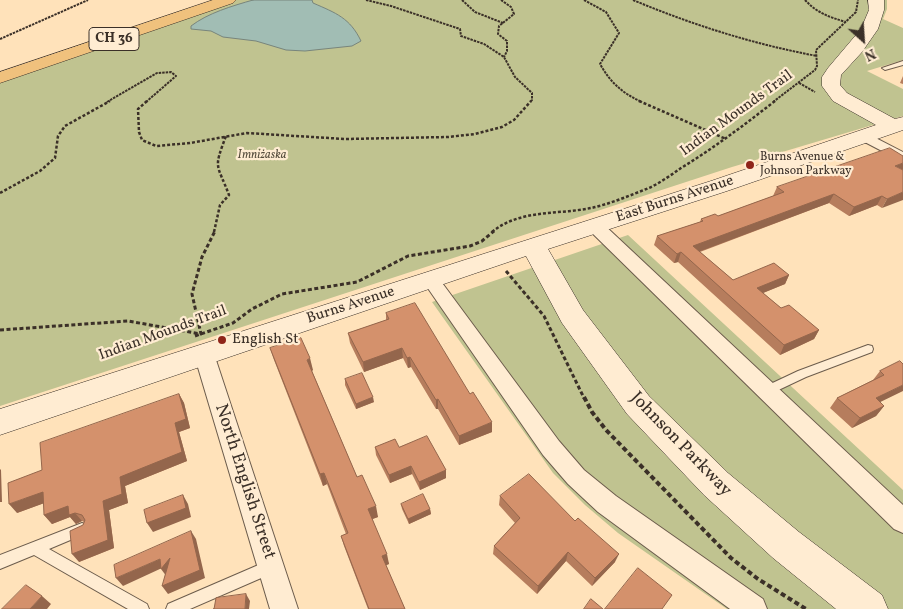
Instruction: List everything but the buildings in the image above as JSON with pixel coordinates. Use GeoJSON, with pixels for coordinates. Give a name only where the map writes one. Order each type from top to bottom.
{"type":"FeatureCollection","features":[{"type":"Feature","properties":{"kind":"highway","name":"CH 36"},"geometry":{"type":"LineString","coordinates":[[0,70],[203,0]]}},
{"type":"Feature","properties":{"kind":"highway","name":"CH 36"},"geometry":{"type":"LineString","coordinates":[[0,78],[228,0]]}},
{"type":"Feature","properties":{"kind":"street"},"geometry":{"type":"LineString","coordinates":[[876,0],[876,14],[872,24],[865,36],[834,72],[831,77],[831,86],[840,97],[898,125]]}},
{"type":"Feature","properties":{"kind":"street","name":"East Burns Avenue"},"geometry":{"type":"LineString","coordinates":[[531,246],[898,125]]}},
{"type":"Feature","properties":{"kind":"street"},"geometry":{"type":"LineString","coordinates":[[864,136],[903,158]]}},
{"type":"Feature","properties":{"kind":"street"},"geometry":{"type":"LineString","coordinates":[[595,226],[903,521]]}},
{"type":"Feature","properties":{"kind":"street","name":"Burns Avenue"},"geometry":{"type":"LineString","coordinates":[[0,422],[199,342],[432,280],[531,246]]}},
{"type":"Feature","properties":{"kind":"street","name":"Johnson Parkway"},"geometry":{"type":"LineString","coordinates":[[531,246],[542,259],[572,316],[638,404],[686,456],[786,545],[868,609]]}},
{"type":"Feature","properties":{"kind":"street"},"geometry":{"type":"LineString","coordinates":[[432,280],[551,448],[576,477],[607,504],[753,609]]}},
{"type":"Feature","properties":{"kind":"street","name":"North English Street"},"geometry":{"type":"LineString","coordinates":[[199,342],[284,609]]}},
{"type":"Feature","properties":{"kind":"lane"},"geometry":{"type":"LineString","coordinates":[[885,68],[903,63]]}},
{"type":"Feature","properties":{"kind":"lane"},"geometry":{"type":"LineString","coordinates":[[766,391],[808,372],[868,349]]}},
{"type":"Feature","properties":{"kind":"lane"},"geometry":{"type":"LineString","coordinates":[[0,562],[37,549],[83,529]]}},
{"type":"Feature","properties":{"kind":"lane"},"geometry":{"type":"LineString","coordinates":[[37,549],[142,609]]}},
{"type":"Feature","properties":{"kind":"lane"},"geometry":{"type":"LineString","coordinates":[[173,609],[271,567]]}},
{"type":"Feature","properties":{"kind":"path"},"geometry":{"type":"LineString","coordinates":[[0,39],[88,0]]}},
{"type":"Feature","properties":{"kind":"path"},"geometry":{"type":"LineString","coordinates":[[0,193],[40,171],[55,158],[58,136],[65,126],[142,84],[156,73],[171,72],[176,76],[138,109],[139,132],[142,140],[156,146],[190,143],[248,132],[346,139],[448,137],[475,134],[502,127],[514,120],[532,100],[532,93],[515,76],[504,56],[484,44],[461,36],[460,29],[449,24],[366,0]]}},
{"type":"Feature","properties":{"kind":"path"},"geometry":{"type":"LineString","coordinates":[[462,0],[465,5],[503,23]]}},
{"type":"Feature","properties":{"kind":"path"},"geometry":{"type":"LineString","coordinates":[[501,0],[512,7],[514,14],[499,26],[498,30],[498,34],[507,41],[507,52],[504,56]]}},
{"type":"Feature","properties":{"kind":"path"},"geometry":{"type":"LineString","coordinates":[[584,0],[596,5],[613,17],[619,34],[600,64],[609,80],[630,97],[692,126],[726,139]]}},
{"type":"Feature","properties":{"kind":"path"},"geometry":{"type":"LineString","coordinates":[[633,0],[696,25],[767,45],[817,56]]}},
{"type":"Feature","properties":{"kind":"path"},"geometry":{"type":"LineString","coordinates":[[805,0],[809,2],[811,8],[819,13],[847,22]]}},
{"type":"Feature","properties":{"kind":"path","name":"Indian Mounds Trail"},"geometry":{"type":"LineString","coordinates":[[199,342],[233,323],[252,309],[282,294],[357,282],[408,256],[470,246],[482,241],[502,224],[514,219],[529,215],[563,213],[594,208],[651,187],[726,139],[815,70],[817,66],[816,50],[856,12],[858,0]]}},
{"type":"Feature","properties":{"kind":"path"},"geometry":{"type":"LineString","coordinates":[[0,330],[128,321],[199,342],[192,294],[202,257],[216,229],[220,205],[228,195],[226,184],[218,172],[218,158],[226,136]]}},
{"type":"Feature","properties":{"kind":"path"},"geometry":{"type":"LineString","coordinates":[[503,267],[544,316],[578,388],[592,412],[606,430],[731,558],[758,579],[806,609]]}},
{"type":"Feature","properties":{"kind":"green space","name":"Imniżaska"},"geometry":{"type":"Polygon","coordinates":[[[234,0],[887,0],[887,9],[883,19],[903,28],[903,60],[867,71],[903,89],[903,116],[732,167],[0,406],[0,80],[234,0]]]}},
{"type":"Feature","properties":{"kind":"green space"},"geometry":{"type":"Polygon","coordinates":[[[628,235],[903,490],[903,609],[727,609],[618,533],[585,505],[553,473],[432,302],[628,235]]]}},
{"type":"Feature","properties":{"kind":"water"},"geometry":{"type":"Polygon","coordinates":[[[253,0],[312,0],[313,3],[342,17],[357,33],[361,41],[352,46],[305,51],[286,50],[256,41],[223,37],[211,31],[191,29],[191,26],[198,21],[229,7],[253,0]]]}},
{"type":"Feature","properties":{"kind":"place","name":"Burns Avenue & Johnson Parkway"},"geometry":{"type":"Point","coordinates":[750,165]}},
{"type":"Feature","properties":{"kind":"place","name":"English St"},"geometry":{"type":"Point","coordinates":[222,340]}}]}
